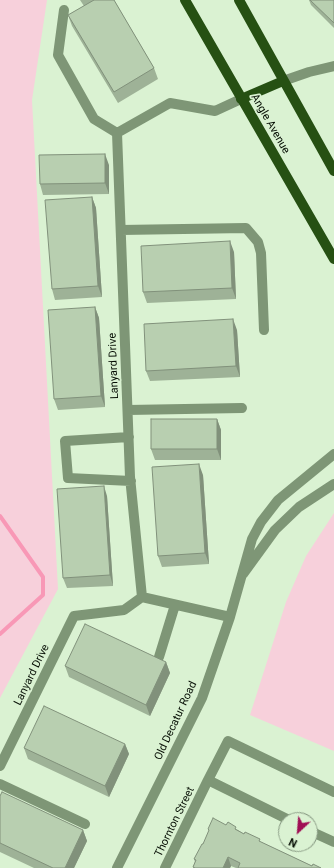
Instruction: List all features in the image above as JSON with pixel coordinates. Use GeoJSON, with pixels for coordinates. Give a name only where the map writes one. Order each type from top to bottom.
{"type":"FeatureCollection","features":[{"type":"Feature","properties":{"kind":"main road","name":"Angle Avenue"},"geometry":{"type":"LineString","coordinates":[[185,0],[334,259]]}},
{"type":"Feature","properties":{"kind":"main road"},"geometry":{"type":"LineString","coordinates":[[239,0],[334,171]]}},
{"type":"Feature","properties":{"kind":"main road"},"geometry":{"type":"LineString","coordinates":[[241,99],[283,81]]}},
{"type":"Feature","properties":{"kind":"street"},"geometry":{"type":"LineString","coordinates":[[64,10],[58,55],[94,119],[117,133],[170,103],[214,111],[241,99]]}},
{"type":"Feature","properties":{"kind":"street"},"geometry":{"type":"LineString","coordinates":[[283,81],[309,72],[334,66]]}},
{"type":"Feature","properties":{"kind":"street","name":"Lanyard Drive"},"geometry":{"type":"LineString","coordinates":[[0,766],[74,616],[124,610],[142,597],[131,481],[117,133]]}},
{"type":"Feature","properties":{"kind":"street"},"geometry":{"type":"LineString","coordinates":[[121,230],[246,228],[258,242],[261,254],[264,330]]}},
{"type":"Feature","properties":{"kind":"street"},"geometry":{"type":"LineString","coordinates":[[128,410],[242,408]]}},
{"type":"Feature","properties":{"kind":"street"},"geometry":{"type":"LineString","coordinates":[[129,437],[65,441],[68,478],[131,481]]}},
{"type":"Feature","properties":{"kind":"street","name":"Old Decatur Road"},"geometry":{"type":"LineString","coordinates":[[117,868],[202,698],[230,617],[252,539],[261,522],[278,500],[334,454]]}},
{"type":"Feature","properties":{"kind":"street","name":"Old Decatur Road"},"geometry":{"type":"LineString","coordinates":[[241,577],[275,530],[298,507],[334,484]]}},
{"type":"Feature","properties":{"kind":"street"},"geometry":{"type":"LineString","coordinates":[[142,597],[230,617]]}},
{"type":"Feature","properties":{"kind":"street"},"geometry":{"type":"LineString","coordinates":[[159,657],[175,605]]}},
{"type":"Feature","properties":{"kind":"street"},"geometry":{"type":"LineString","coordinates":[[208,780],[228,741],[334,792]]}},
{"type":"Feature","properties":{"kind":"street","name":"Thornton Street"},"geometry":{"type":"LineString","coordinates":[[165,868],[208,780],[278,815]]}},
{"type":"Feature","properties":{"kind":"street"},"geometry":{"type":"LineString","coordinates":[[0,784],[85,824]]}},
{"type":"Feature","properties":{"kind":"street"},"geometry":{"type":"LineString","coordinates":[[318,835],[334,842]]}},
{"type":"Feature","properties":{"kind":"shaded area"},"geometry":{"type":"Polygon","coordinates":[[[0,0],[47,0],[32,100],[58,589],[0,698],[0,0]]]}},
{"type":"Feature","properties":{"kind":"shaded area"},"geometry":{"type":"Polygon","coordinates":[[[334,513],[334,751],[250,715],[286,602],[306,556],[334,513]]]}},
{"type":"Feature","properties":{"kind":"building"},"geometry":{"type":"Polygon","coordinates":[[[94,0],[114,0],[154,68],[114,92],[68,15],[94,0]]]}},
{"type":"Feature","properties":{"kind":"building"},"geometry":{"type":"Polygon","coordinates":[[[310,0],[334,0],[334,23],[310,0]]]}},
{"type":"Feature","properties":{"kind":"building"},"geometry":{"type":"Polygon","coordinates":[[[105,154],[105,183],[40,184],[39,155],[105,154]]]}},
{"type":"Feature","properties":{"kind":"building"},"geometry":{"type":"Polygon","coordinates":[[[92,197],[98,286],[52,289],[45,200],[92,197]]]}},
{"type":"Feature","properties":{"kind":"building"},"geometry":{"type":"Polygon","coordinates":[[[230,241],[232,288],[143,292],[141,246],[230,241]]]}},
{"type":"Feature","properties":{"kind":"building"},"geometry":{"type":"Polygon","coordinates":[[[95,307],[101,396],[54,399],[48,310],[95,307]]]}},
{"type":"Feature","properties":{"kind":"building"},"geometry":{"type":"Polygon","coordinates":[[[233,319],[236,366],[146,371],[144,324],[233,319]]]}},
{"type":"Feature","properties":{"kind":"building"},"geometry":{"type":"Polygon","coordinates":[[[151,419],[217,419],[217,449],[151,449],[151,419]]]}},
{"type":"Feature","properties":{"kind":"building"},"geometry":{"type":"Polygon","coordinates":[[[199,464],[205,553],[158,556],[152,467],[199,464]]]}},
{"type":"Feature","properties":{"kind":"building"},"geometry":{"type":"Polygon","coordinates":[[[104,486],[110,575],[63,578],[57,489],[104,486]]]}},
{"type":"Feature","properties":{"kind":"building"},"geometry":{"type":"Polygon","coordinates":[[[85,624],[166,662],[146,705],[65,666],[85,624]]]}},
{"type":"Feature","properties":{"kind":"building"},"geometry":{"type":"Polygon","coordinates":[[[44,706],[125,744],[105,786],[24,748],[44,706]]]}},
{"type":"Feature","properties":{"kind":"building"},"geometry":{"type":"Polygon","coordinates":[[[2,792],[83,830],[65,868],[53,868],[0,843],[0,796],[2,792]]]}},
{"type":"Feature","properties":{"kind":"building"},"geometry":{"type":"Polygon","coordinates":[[[213,818],[226,825],[228,822],[236,827],[235,829],[244,834],[245,832],[260,839],[259,841],[278,850],[278,852],[282,852],[312,866],[313,864],[321,868],[238,868],[240,863],[228,857],[223,868],[195,868],[193,867],[196,860],[194,859],[203,844],[209,830],[208,829],[213,818]]]}},
{"type":"Feature","properties":{"kind":"waterway"},"geometry":{"type":"LineString","coordinates":[[0,516],[43,577],[43,595],[0,634]]}}]}
